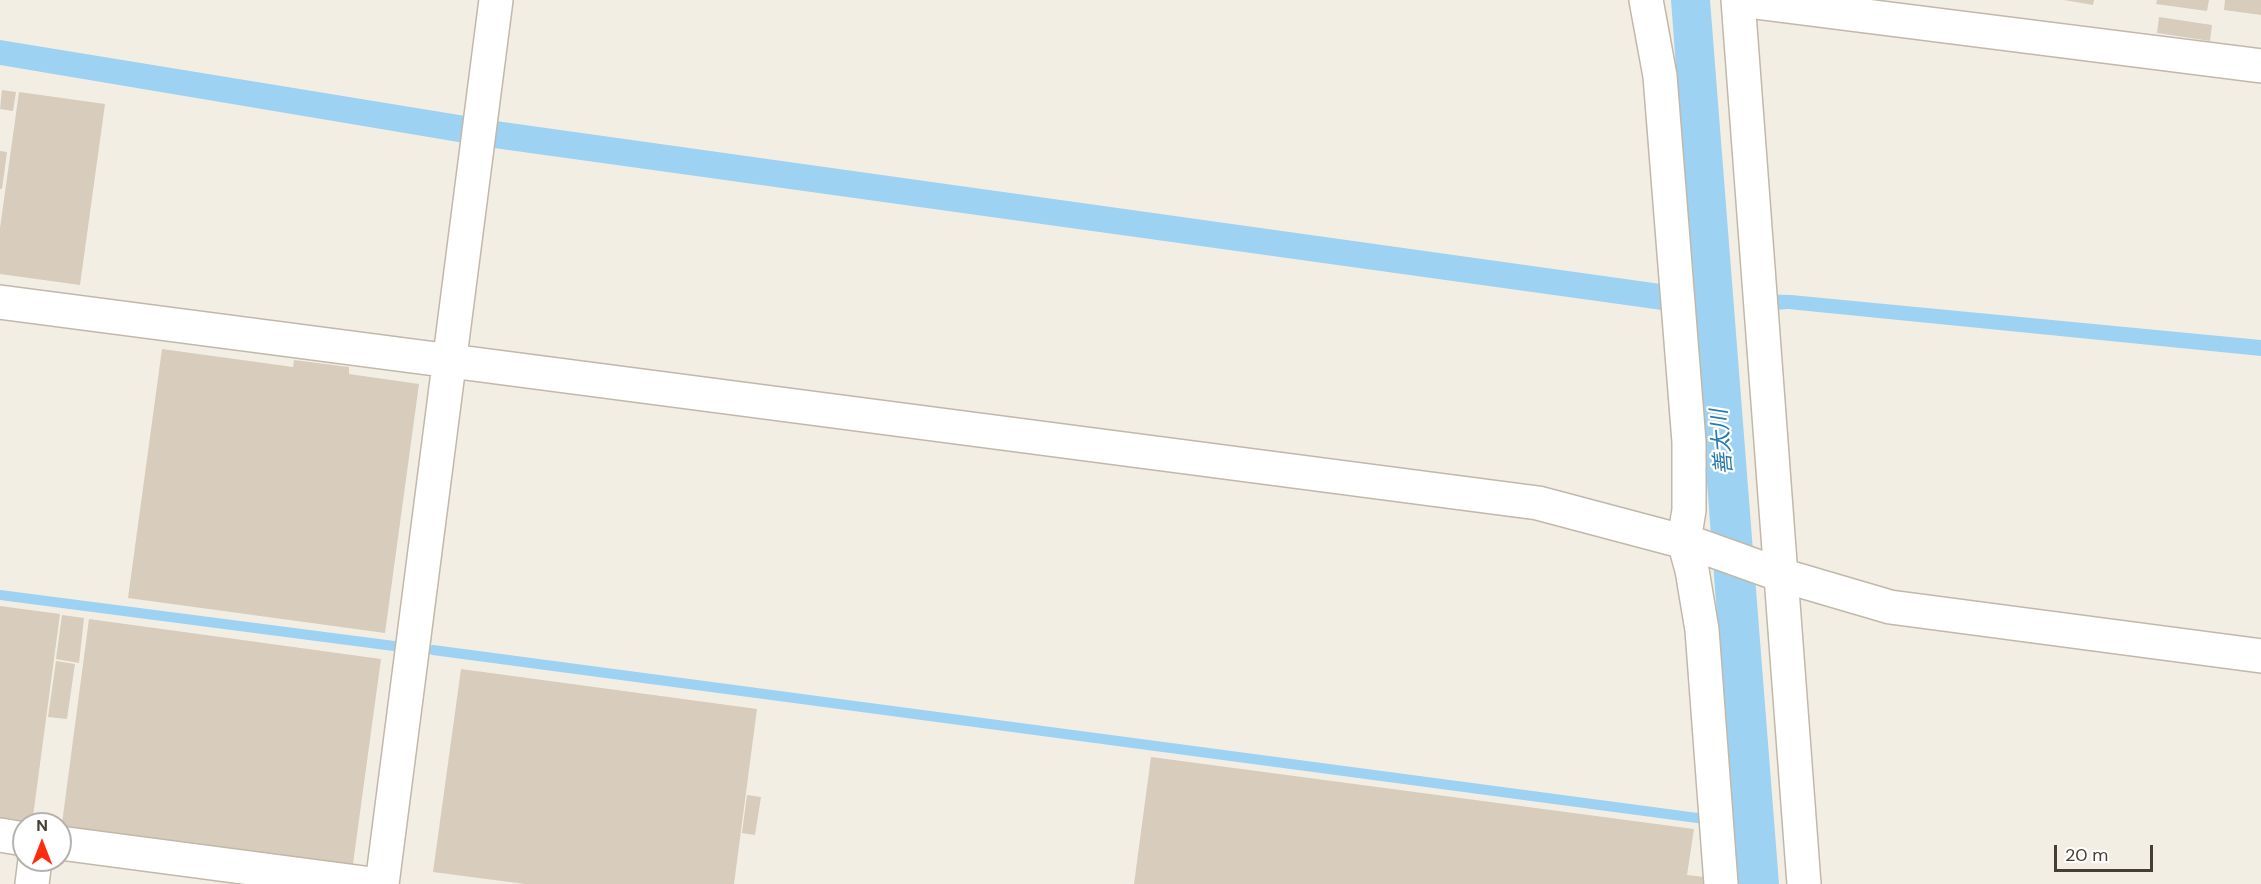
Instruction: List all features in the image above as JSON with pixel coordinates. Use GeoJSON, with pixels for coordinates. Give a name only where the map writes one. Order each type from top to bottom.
{"type":"FeatureCollection","features":[{"type":"Feature","properties":{"kind":"street"},"geometry":{"type":"LineString","coordinates":[[382,884],[496,0]]}},
{"type":"Feature","properties":{"kind":"street"},"geometry":{"type":"LineString","coordinates":[[1646,0],[1660,76],[1689,442],[1692,570],[1702,630],[1721,884]]}},
{"type":"Feature","properties":{"kind":"street"},"geometry":{"type":"LineString","coordinates":[[1804,884],[1776,574],[1761,285],[1738,0],[2261,66]]}},
{"type":"Feature","properties":{"kind":"street"},"geometry":{"type":"LineString","coordinates":[[0,302],[1538,503],[1692,543],[1776,574],[1890,607],[2261,656]]}},
{"type":"Feature","properties":{"kind":"street"},"geometry":{"type":"LineString","coordinates":[[72,845],[372,884]]}},
{"type":"Feature","properties":{"kind":"water","name":"善太川"},"geometry":{"type":"Polygon","coordinates":[[[1671,0],[1710,0],[1779,884],[1737,884],[1671,0]]]}},
{"type":"Feature","properties":{"kind":"water"},"geometry":{"type":"Polygon","coordinates":[[[0,40],[496,121],[1668,285],[1669,311],[494,148],[0,65],[0,40]]]}},
{"type":"Feature","properties":{"kind":"water"},"geometry":{"type":"Polygon","coordinates":[[[1751,294],[1791,295],[2261,340],[2261,356],[1788,309],[1751,312],[1751,294]]]}},
{"type":"Feature","properties":{"kind":"building"},"geometry":{"type":"Polygon","coordinates":[[[2064,0],[2094,0],[2093,5],[2064,0]]]}},
{"type":"Feature","properties":{"kind":"building"},"geometry":{"type":"Polygon","coordinates":[[[2157,0],[2209,0],[2207,11],[2156,4],[2157,0]]]}},
{"type":"Feature","properties":{"kind":"building"},"geometry":{"type":"Polygon","coordinates":[[[2225,0],[2261,0],[2261,15],[2224,10],[2225,0]]]}},
{"type":"Feature","properties":{"kind":"building"},"geometry":{"type":"Polygon","coordinates":[[[2159,17],[2212,25],[2210,41],[2157,33],[2159,17]]]}},
{"type":"Feature","properties":{"kind":"building"},"geometry":{"type":"Polygon","coordinates":[[[2,90],[16,92],[13,111],[0,109],[2,90]]]}},
{"type":"Feature","properties":{"kind":"building"},"geometry":{"type":"Polygon","coordinates":[[[19,92],[105,104],[80,285],[0,274],[0,228],[19,92]]]}},
{"type":"Feature","properties":{"kind":"building"},"geometry":{"type":"Polygon","coordinates":[[[0,151],[7,152],[2,189],[0,189],[0,151]]]}},
{"type":"Feature","properties":{"kind":"building"},"geometry":{"type":"Polygon","coordinates":[[[162,349],[293,367],[294,360],[349,367],[349,374],[419,384],[385,633],[128,598],[162,349]]]}},
{"type":"Feature","properties":{"kind":"building"},"geometry":{"type":"Polygon","coordinates":[[[0,606],[60,614],[34,812],[12,812],[12,822],[0,820],[0,606]]]}},
{"type":"Feature","properties":{"kind":"building"},"geometry":{"type":"Polygon","coordinates":[[[62,615],[84,618],[79,663],[56,659],[62,615]]]}},
{"type":"Feature","properties":{"kind":"building"},"geometry":{"type":"Polygon","coordinates":[[[89,619],[381,659],[352,871],[72,833],[72,812],[64,812],[89,619]]]}},
{"type":"Feature","properties":{"kind":"building"},"geometry":{"type":"Polygon","coordinates":[[[56,661],[75,664],[67,719],[48,717],[56,661]]]}},
{"type":"Feature","properties":{"kind":"building"},"geometry":{"type":"Polygon","coordinates":[[[461,669],[757,709],[734,884],[525,884],[433,872],[461,669]]]}},
{"type":"Feature","properties":{"kind":"building"},"geometry":{"type":"Polygon","coordinates":[[[1151,757],[1694,829],[1687,875],[1704,877],[1703,884],[1134,884],[1151,757]]]}},
{"type":"Feature","properties":{"kind":"building"},"geometry":{"type":"Polygon","coordinates":[[[747,795],[761,797],[755,835],[742,833],[747,795]]]}},
{"type":"Feature","properties":{"kind":"waterway"},"geometry":{"type":"LineString","coordinates":[[0,595],[394,646]]}},
{"type":"Feature","properties":{"kind":"waterway"},"geometry":{"type":"LineString","coordinates":[[433,650],[1705,819]]}}]}
